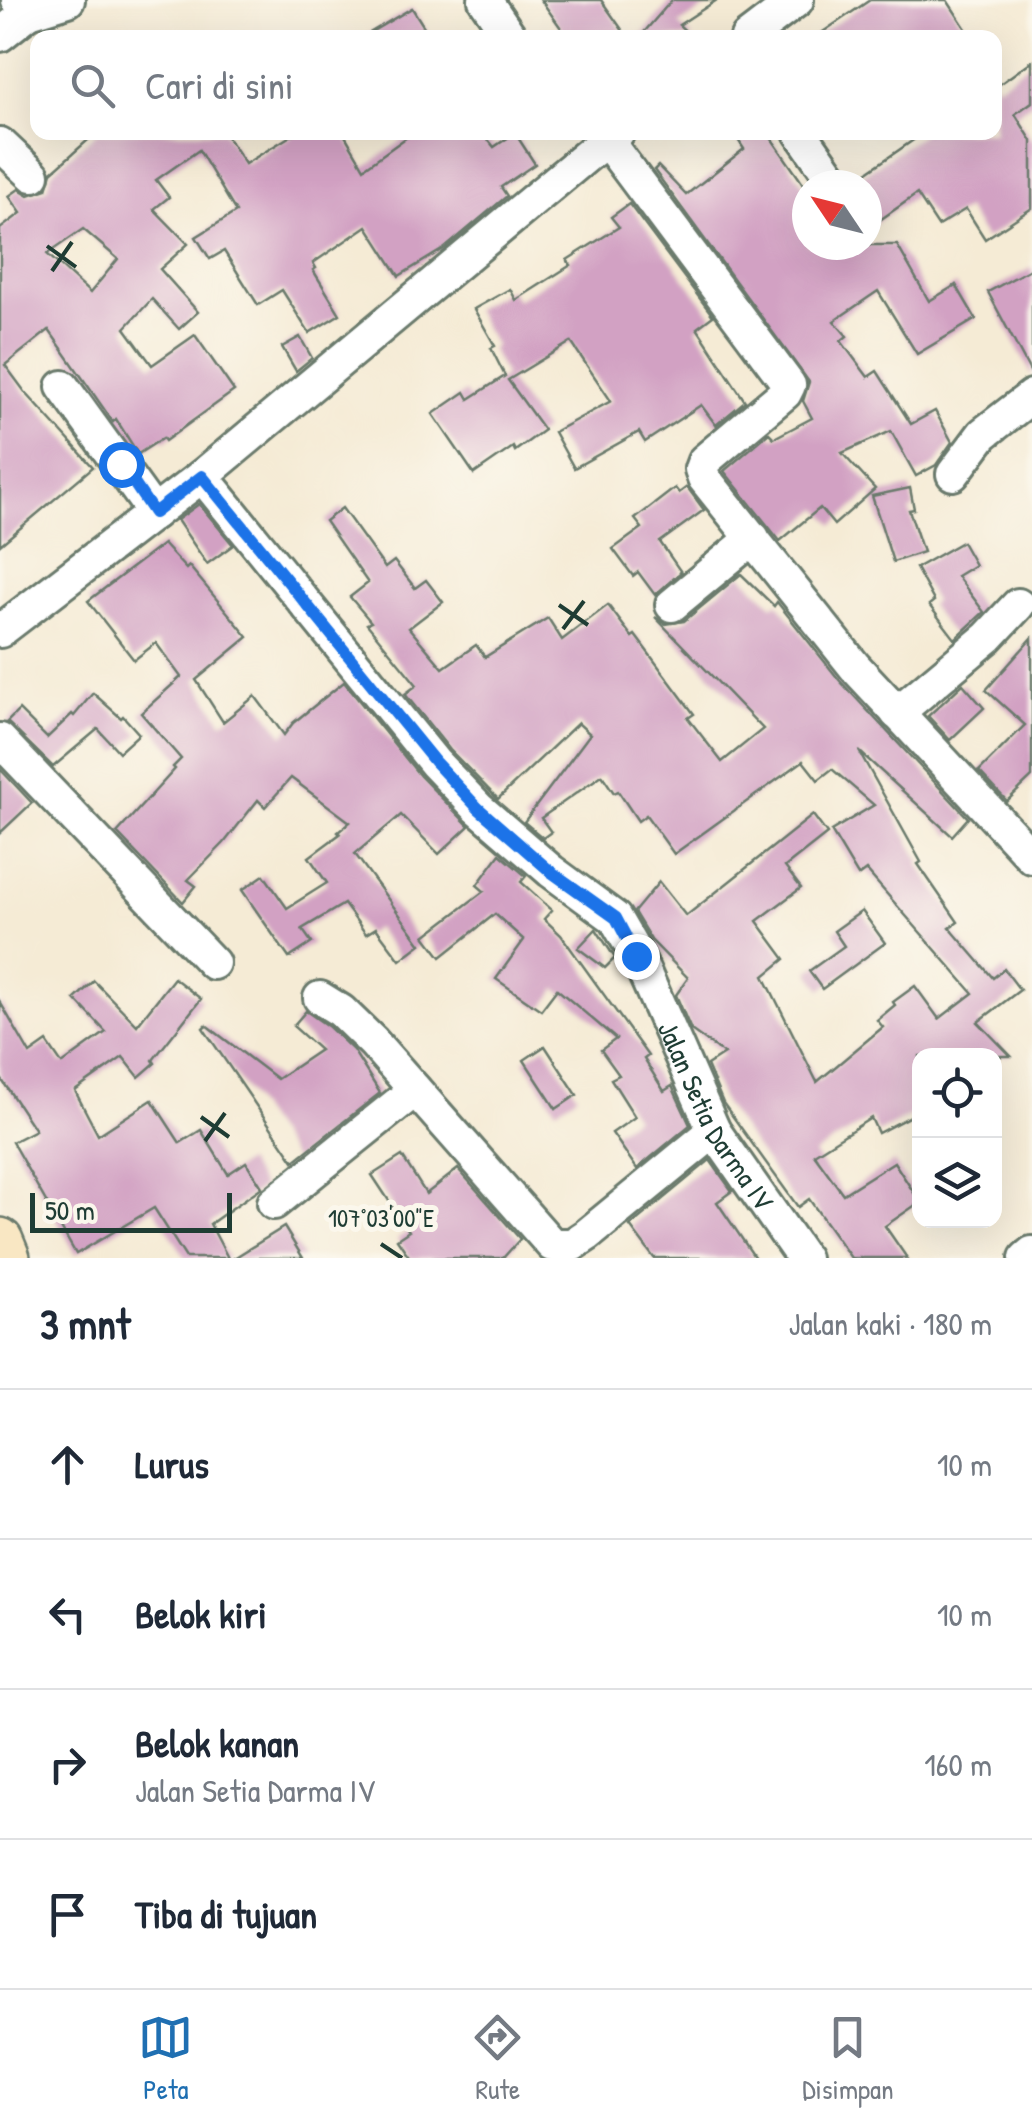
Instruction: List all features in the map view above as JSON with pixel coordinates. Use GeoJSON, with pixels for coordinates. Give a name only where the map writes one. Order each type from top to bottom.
{"type":"FeatureCollection","features":[{"type":"Feature","properties":{"kind":"main road"},"geometry":{"type":"LineString","coordinates":[[0,1242],[7,1258]]}},
{"type":"Feature","properties":{"kind":"street"},"geometry":{"type":"LineString","coordinates":[[0,36],[23,6],[68,0]]}},
{"type":"Feature","properties":{"kind":"street"},"geometry":{"type":"LineString","coordinates":[[485,0],[506,30]]}},
{"type":"Feature","properties":{"kind":"street"},"geometry":{"type":"LineString","coordinates":[[757,30],[796,0]]}},
{"type":"Feature","properties":{"kind":"street"},"geometry":{"type":"LineString","coordinates":[[0,631],[202,476],[598,140],[789,385],[786,393],[704,461],[704,478],[855,667],[1032,857]]}},
{"type":"Feature","properties":{"kind":"street"},"geometry":{"type":"LineString","coordinates":[[806,140],[827,170]]}},
{"type":"Feature","properties":{"kind":"street"},"geometry":{"type":"LineString","coordinates":[[0,144],[33,175]]}},
{"type":"Feature","properties":{"kind":"street"},"geometry":{"type":"LineString","coordinates":[[63,387],[154,513]]}},
{"type":"Feature","properties":{"kind":"street"},"geometry":{"type":"LineString","coordinates":[[953,474],[983,434],[1032,396]]}},
{"type":"Feature","properties":{"kind":"street","name":"Jalan Setia Darma IV"},"geometry":{"type":"LineString","coordinates":[[202,476],[435,762],[478,808],[550,871],[616,918],[714,1131],[804,1258]]}},
{"type":"Feature","properties":{"kind":"street"},"geometry":{"type":"LineString","coordinates":[[672,605],[753,538]]}},
{"type":"Feature","properties":{"kind":"street"},"geometry":{"type":"LineString","coordinates":[[897,713],[988,638],[1018,605]]}},
{"type":"Feature","properties":{"kind":"street"},"geometry":{"type":"LineString","coordinates":[[0,740],[213,963]]}},
{"type":"Feature","properties":{"kind":"street"},"geometry":{"type":"LineString","coordinates":[[320,998],[341,1011],[552,1245],[562,1248],[588,1234],[714,1131]]}},
{"type":"Feature","properties":{"kind":"street"},"geometry":{"type":"LineString","coordinates":[[274,1203],[415,1090]]}},
{"type":"Feature","properties":{"kind":"street"},"geometry":{"type":"LineString","coordinates":[[1026,1258],[1032,1253]]}},
{"type":"Feature","properties":{"kind":"building"},"geometry":{"type":"Polygon","coordinates":[[[541,0],[601,0],[622,30],[562,30],[541,0]]]}},
{"type":"Feature","properties":{"kind":"building"},"geometry":{"type":"Polygon","coordinates":[[[672,0],[717,0],[679,25],[684,30],[646,30],[672,0]]]}},
{"type":"Feature","properties":{"kind":"building"},"geometry":{"type":"Polygon","coordinates":[[[870,0],[947,0],[967,30],[826,30],[870,0]]]}},
{"type":"Feature","properties":{"kind":"building"},"geometry":{"type":"Polygon","coordinates":[[[412,8],[426,30],[375,30],[412,8]]]}},
{"type":"Feature","properties":{"kind":"building"},"geometry":{"type":"Polygon","coordinates":[[[1032,61],[1032,102],[1015,114],[1032,141],[1032,208],[985,239],[966,209],[938,226],[917,194],[882,218],[882,170],[870,170],[913,140],[1002,140],[1002,82],[1032,61]]]}},
{"type":"Feature","properties":{"kind":"building"},"geometry":{"type":"Polygon","coordinates":[[[88,140],[229,140],[245,164],[284,140],[348,140],[364,168],[403,140],[488,140],[494,147],[504,140],[520,140],[535,164],[501,187],[507,196],[445,248],[399,276],[367,226],[313,263],[313,270],[340,314],[309,333],[282,290],[258,305],[224,251],[210,259],[196,237],[236,212],[199,150],[156,180],[169,197],[154,209],[188,244],[160,269],[198,312],[179,329],[152,299],[125,328],[152,365],[195,335],[234,391],[165,441],[163,438],[138,454],[49,330],[5,365],[93,467],[0,545],[0,229],[21,213],[9,196],[19,189],[29,195],[47,189],[52,172],[88,140]],[[83,229],[47,254],[90,293],[118,259],[83,229]]]}},
{"type":"Feature","properties":{"kind":"building"},"geometry":{"type":"Polygon","coordinates":[[[738,140],[773,140],[793,170],[792,260],[882,260],[882,245],[897,245],[929,301],[956,285],[976,319],[917,354],[878,291],[834,321],[847,336],[841,341],[868,377],[877,371],[911,424],[935,411],[952,442],[936,465],[916,476],[891,431],[842,453],[875,489],[834,525],[820,508],[780,541],[724,471],[769,433],[774,438],[812,418],[803,401],[809,382],[654,170],[658,166],[686,195],[744,149],[738,140]]]}},
{"type":"Feature","properties":{"kind":"building"},"geometry":{"type":"Polygon","coordinates":[[[629,204],[713,316],[697,328],[745,401],[716,425],[701,405],[645,442],[639,432],[574,468],[554,432],[611,401],[571,342],[508,380],[544,430],[474,474],[433,414],[465,392],[469,399],[505,376],[491,348],[495,346],[474,309],[510,289],[516,300],[571,265],[567,260],[619,227],[611,217],[629,204]]]}},
{"type":"Feature","properties":{"kind":"building"},"geometry":{"type":"Polygon","coordinates":[[[1032,268],[1032,375],[988,292],[1032,268]]]}},
{"type":"Feature","properties":{"kind":"building"},"geometry":{"type":"Polygon","coordinates":[[[300,337],[312,358],[296,371],[282,347],[300,337]]]}},
{"type":"Feature","properties":{"kind":"building"},"geometry":{"type":"Polygon","coordinates":[[[687,487],[704,510],[660,542],[681,572],[655,595],[638,572],[633,576],[613,549],[642,528],[635,519],[675,488],[679,493],[687,487]]]}},
{"type":"Feature","properties":{"kind":"building"},"geometry":{"type":"Polygon","coordinates":[[[910,488],[914,509],[909,510],[923,552],[893,562],[872,496],[910,488]]]}},
{"type":"Feature","properties":{"kind":"building"},"geometry":{"type":"Polygon","coordinates":[[[199,504],[233,545],[207,564],[177,520],[199,504]]]}},
{"type":"Feature","properties":{"kind":"building"},"geometry":{"type":"Polygon","coordinates":[[[342,508],[385,568],[394,561],[415,588],[426,580],[443,602],[409,628],[443,668],[476,645],[485,657],[548,618],[562,640],[608,605],[694,714],[688,718],[722,762],[763,729],[655,617],[666,624],[684,621],[741,574],[774,606],[777,602],[840,681],[968,818],[952,836],[859,751],[921,862],[918,864],[958,922],[950,928],[993,978],[1004,969],[1020,990],[978,1022],[1011,1056],[1002,1056],[1002,1048],[912,1048],[912,1115],[878,1133],[871,1118],[814,1154],[843,1194],[894,1162],[912,1190],[912,1207],[885,1226],[907,1258],[851,1258],[809,1199],[798,1207],[723,1103],[707,1065],[724,1054],[691,1030],[676,995],[688,978],[651,940],[634,912],[659,882],[686,916],[813,815],[827,834],[785,867],[801,888],[757,921],[785,959],[764,976],[817,1082],[883,1027],[877,1020],[915,986],[939,1019],[973,993],[866,870],[858,876],[831,831],[874,805],[832,769],[818,780],[803,761],[674,854],[646,815],[638,821],[602,775],[541,818],[551,832],[543,838],[524,822],[590,734],[578,723],[498,799],[450,750],[405,694],[417,685],[350,597],[368,583],[325,521],[342,508]]]}},
{"type":"Feature","properties":{"kind":"building"},"geometry":{"type":"Polygon","coordinates":[[[962,542],[975,565],[957,576],[984,612],[955,639],[929,605],[934,601],[916,568],[962,542]]]}},
{"type":"Feature","properties":{"kind":"building"},"geometry":{"type":"Polygon","coordinates":[[[163,544],[186,569],[189,566],[248,637],[196,680],[223,722],[255,696],[284,735],[293,723],[344,682],[420,776],[469,826],[439,854],[401,815],[355,854],[421,944],[400,960],[376,928],[366,934],[344,904],[302,929],[312,943],[289,958],[242,890],[264,875],[287,908],[327,883],[309,857],[350,822],[291,778],[265,807],[258,800],[188,880],[196,886],[183,902],[117,833],[181,759],[141,713],[181,677],[156,643],[134,660],[88,601],[163,544]]]}},
{"type":"Feature","properties":{"kind":"building"},"geometry":{"type":"Polygon","coordinates":[[[1032,638],[1032,777],[1007,801],[979,771],[1025,725],[986,690],[1032,638]]]}},
{"type":"Feature","properties":{"kind":"building"},"geometry":{"type":"Polygon","coordinates":[[[963,684],[984,708],[950,740],[928,716],[963,684]]]}},
{"type":"Feature","properties":{"kind":"building"},"geometry":{"type":"Polygon","coordinates":[[[93,693],[139,734],[119,752],[98,729],[53,767],[7,722],[19,710],[47,738],[74,716],[93,693]]]}},
{"type":"Feature","properties":{"kind":"building"},"geometry":{"type":"Polygon","coordinates":[[[0,769],[32,803],[0,833],[0,769]]]}},
{"type":"Feature","properties":{"kind":"building"},"geometry":{"type":"Polygon","coordinates":[[[500,854],[526,876],[521,882],[552,910],[544,919],[561,935],[648,1056],[644,1059],[664,1091],[672,1086],[690,1125],[637,1169],[612,1133],[635,1117],[611,1079],[619,1075],[601,1050],[616,1039],[557,989],[541,1010],[496,979],[524,940],[495,914],[441,957],[425,936],[484,891],[477,885],[500,854]]]}},
{"type":"Feature","properties":{"kind":"building"},"geometry":{"type":"Polygon","coordinates":[[[862,911],[885,943],[822,989],[809,971],[844,946],[834,931],[862,911]]]}},
{"type":"Feature","properties":{"kind":"building"},"geometry":{"type":"Polygon","coordinates":[[[596,929],[615,958],[605,968],[578,948],[596,929]]]}},
{"type":"Feature","properties":{"kind":"building"},"geometry":{"type":"Polygon","coordinates":[[[174,978],[201,999],[153,1060],[155,1063],[139,1077],[123,1057],[75,1091],[98,1135],[152,1100],[180,1143],[201,1130],[228,1174],[246,1162],[262,1187],[210,1224],[228,1258],[186,1258],[154,1208],[76,1254],[12,1142],[35,1130],[0,1077],[0,1002],[30,1054],[47,1042],[62,1064],[106,1032],[75,999],[94,981],[137,1025],[174,978]]]}},
{"type":"Feature","properties":{"kind":"building"},"geometry":{"type":"Polygon","coordinates":[[[306,1011],[353,1050],[380,1093],[294,1161],[203,1028],[206,1025],[277,1079],[320,1050],[293,1026],[306,1011]]]}},
{"type":"Feature","properties":{"kind":"building"},"geometry":{"type":"Polygon","coordinates":[[[545,1046],[577,1095],[556,1109],[524,1060],[545,1046]]]}},
{"type":"Feature","properties":{"kind":"building"},"geometry":{"type":"Polygon","coordinates":[[[402,1156],[426,1194],[458,1169],[520,1239],[503,1258],[410,1258],[397,1239],[409,1231],[372,1175],[402,1156]]]}},
{"type":"Feature","properties":{"kind":"building"},"geometry":{"type":"Polygon","coordinates":[[[710,1160],[732,1191],[717,1202],[755,1258],[654,1258],[630,1226],[710,1160]]]}},
{"type":"Feature","properties":{"kind":"building"},"geometry":{"type":"Polygon","coordinates":[[[284,1227],[303,1258],[234,1258],[284,1227]]]}},
{"type":"Feature","properties":{"kind":"route"},"geometry":{"type":"LineString","coordinates":[[121,464],[154,513],[202,476],[435,762],[478,808],[550,871],[616,918],[636,956]]}}]}
